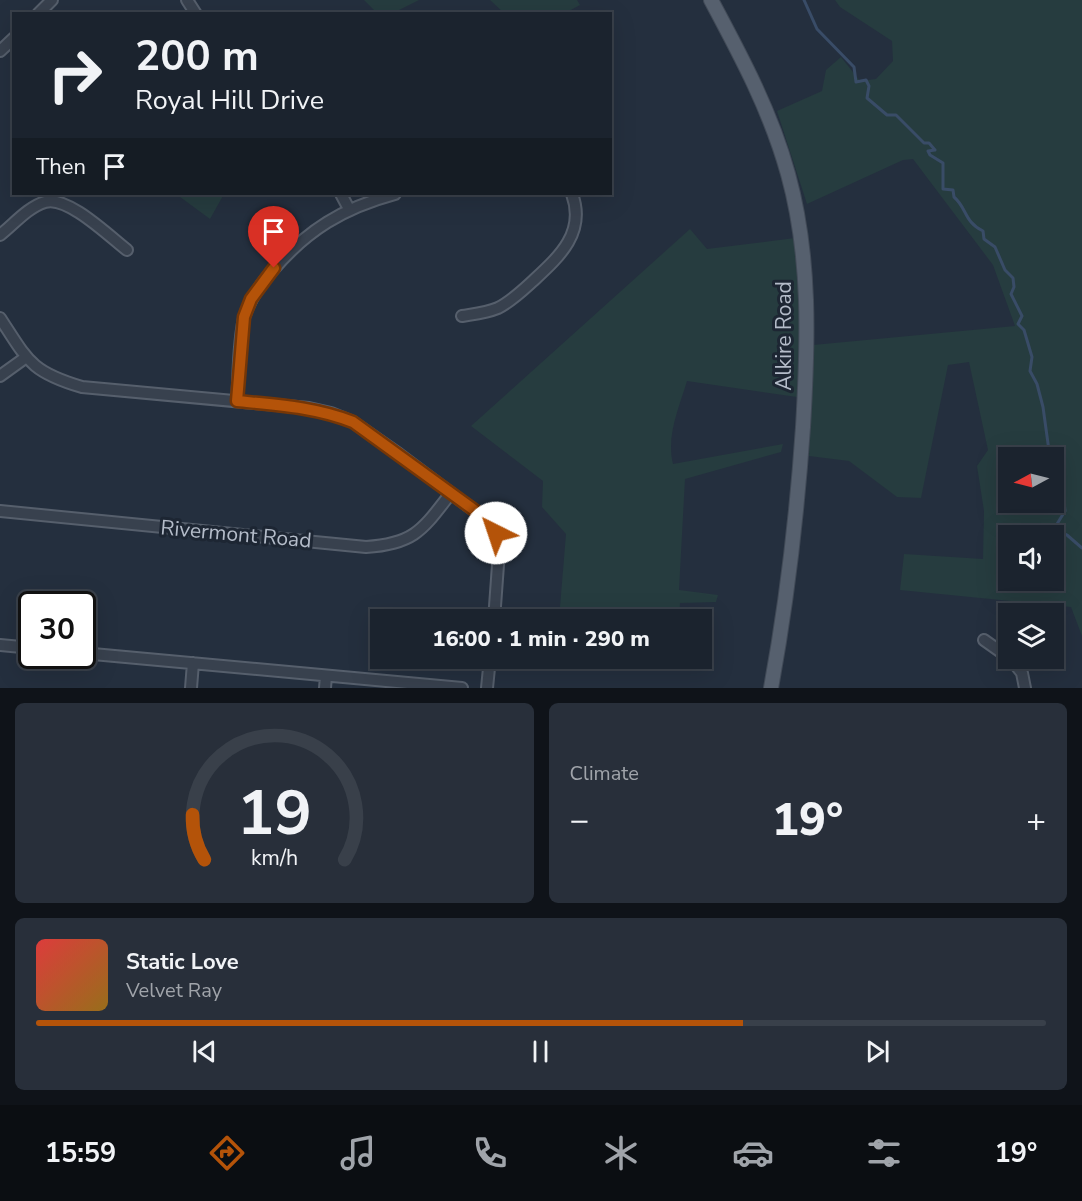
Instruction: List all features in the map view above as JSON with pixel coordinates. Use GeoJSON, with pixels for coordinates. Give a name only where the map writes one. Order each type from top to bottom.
{"type":"FeatureCollection","features":[{"type":"Feature","properties":{"kind":"main road","name":"Alkire Road"},"geometry":{"type":"LineString","coordinates":[[711,0],[748,70],[775,135],[791,186],[803,255],[807,347],[801,462],[786,601],[771,688]]}},
{"type":"Feature","properties":{"kind":"street"},"geometry":{"type":"LineString","coordinates":[[40,12],[52,0]]}},
{"type":"Feature","properties":{"kind":"street"},"geometry":{"type":"LineString","coordinates":[[0,51],[12,40]]}},
{"type":"Feature","properties":{"kind":"street"},"geometry":{"type":"LineString","coordinates":[[342,195],[349,209]]}},
{"type":"Feature","properties":{"kind":"street"},"geometry":{"type":"LineString","coordinates":[[237,401],[244,317],[251,299],[282,259],[305,237],[329,219],[349,209],[391,195]]}},
{"type":"Feature","properties":{"kind":"street"},"geometry":{"type":"LineString","coordinates":[[462,316],[489,312],[511,301],[555,260],[567,246],[575,225],[572,195]]}},
{"type":"Feature","properties":{"kind":"street"},"geometry":{"type":"LineString","coordinates":[[0,236],[38,205],[56,201],[66,204],[127,249]]}},
{"type":"Feature","properties":{"kind":"street"},"geometry":{"type":"LineString","coordinates":[[0,318],[25,357],[40,372],[82,387],[309,408],[331,413],[353,422],[488,521],[497,537],[499,568],[495,609]]}},
{"type":"Feature","properties":{"kind":"street"},"geometry":{"type":"LineString","coordinates":[[0,376],[25,357]]}},
{"type":"Feature","properties":{"kind":"street","name":"Rivermont Road"},"geometry":{"type":"LineString","coordinates":[[0,511],[366,547],[395,544],[411,537],[434,515],[451,493]]}},
{"type":"Feature","properties":{"kind":"street"},"geometry":{"type":"LineString","coordinates":[[984,640],[998,650]]}},
{"type":"Feature","properties":{"kind":"street"},"geometry":{"type":"LineString","coordinates":[[0,645],[18,647]]}},
{"type":"Feature","properties":{"kind":"street"},"geometry":{"type":"LineString","coordinates":[[96,654],[462,688]]}},
{"type":"Feature","properties":{"kind":"street"},"geometry":{"type":"LineString","coordinates":[[191,688],[193,663]]}},
{"type":"Feature","properties":{"kind":"street"},"geometry":{"type":"LineString","coordinates":[[487,688],[489,669]]}},
{"type":"Feature","properties":{"kind":"street"},"geometry":{"type":"LineString","coordinates":[[1019,669],[1022,673],[1025,688]]}},
{"type":"Feature","properties":{"kind":"street"},"geometry":{"type":"LineString","coordinates":[[325,688],[326,676]]}},
{"type":"Feature","properties":{"kind":"green space"},"geometry":{"type":"Polygon","coordinates":[[[364,0],[419,0],[395,12],[376,12],[364,0]]]}},
{"type":"Feature","properties":{"kind":"green space"},"geometry":{"type":"Polygon","coordinates":[[[490,0],[577,0],[580,5],[567,12],[503,12],[490,0]]]}},
{"type":"Feature","properties":{"kind":"green space"},"geometry":{"type":"Polygon","coordinates":[[[835,0],[1082,0],[1082,636],[1071,607],[1064,606],[1064,603],[1031,603],[900,590],[904,554],[983,559],[984,511],[977,466],[988,450],[969,362],[948,365],[921,498],[897,497],[849,461],[809,456],[813,345],[1015,326],[993,265],[913,159],[903,160],[807,204],[777,111],[822,91],[826,70],[841,57],[860,81],[876,79],[893,61],[892,41],[840,7],[835,0]]]}},
{"type":"Feature","properties":{"kind":"green space"},"geometry":{"type":"Polygon","coordinates":[[[177,195],[223,195],[210,219],[177,195]]]}},
{"type":"Feature","properties":{"kind":"green space"},"geometry":{"type":"Polygon","coordinates":[[[690,229],[707,249],[795,238],[801,312],[797,397],[687,381],[672,433],[673,464],[783,444],[781,452],[685,479],[679,590],[718,595],[716,602],[680,603],[680,609],[560,609],[566,534],[542,507],[543,481],[471,426],[690,229]]]}},
{"type":"Feature","properties":{"kind":"waterway"},"geometry":{"type":"LineString","coordinates":[[804,0],[817,29],[854,67],[856,82],[866,80],[869,86],[867,98],[887,115],[896,115],[924,143],[929,143],[935,150],[928,151],[930,155],[943,163],[943,189],[953,190],[954,197],[972,223],[983,231],[984,239],[995,247],[1005,270],[1013,278],[1014,287],[1011,294],[1022,316],[1018,324],[1024,330],[1032,357],[1030,371],[1037,384],[1043,407],[1048,447]]}},
{"type":"Feature","properties":{"kind":"waterway"},"geometry":{"type":"LineString","coordinates":[[1064,500],[1064,513]]}},
{"type":"Feature","properties":{"kind":"waterway"},"geometry":{"type":"LineString","coordinates":[[1064,513],[1057,524],[1057,530],[1082,548]]}},
{"type":"Feature","properties":{"kind":"route"},"geometry":{"type":"LineString","coordinates":[[274,268],[251,299],[244,317],[237,401],[309,408],[331,413],[353,422],[477,512],[488,521],[496,533]]}}]}
